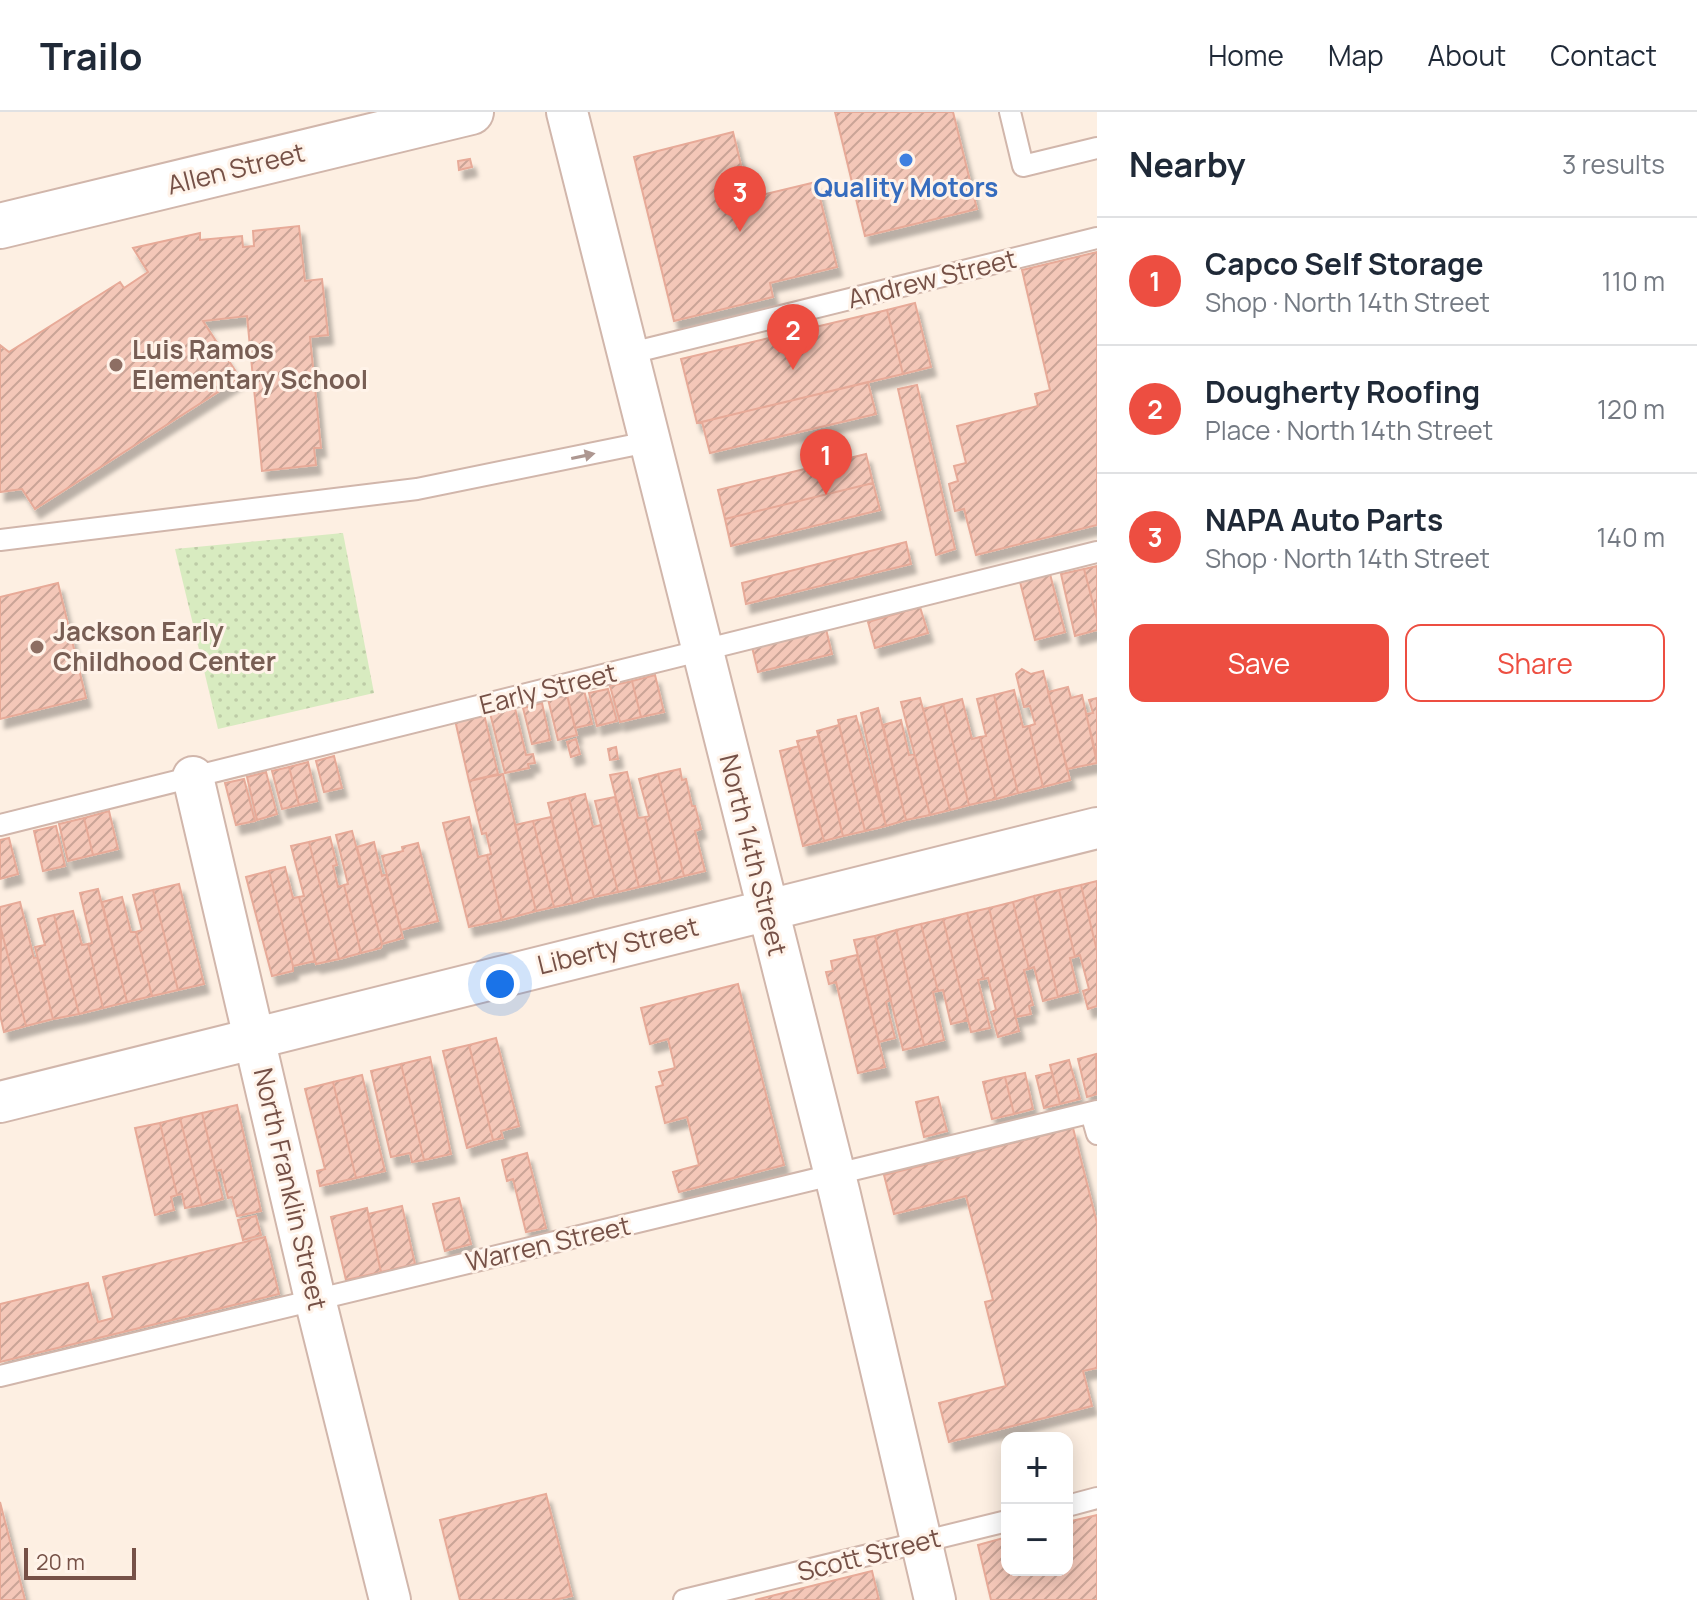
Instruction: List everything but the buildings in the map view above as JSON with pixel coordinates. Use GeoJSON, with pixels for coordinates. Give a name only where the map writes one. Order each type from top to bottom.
{"type":"FeatureCollection","features":[{"type":"Feature","properties":{"kind":"street","name":"Allen Street"},"geometry":{"type":"LineString","coordinates":[[0,226],[471,112]]}},
{"type":"Feature","properties":{"kind":"street","name":"North 14th Street"},"geometry":{"type":"LineString","coordinates":[[567,112],[835,1176],[935,1600]]}},
{"type":"Feature","properties":{"kind":"street","name":"North Franklin Street"},"geometry":{"type":"LineString","coordinates":[[193,777],[315,1299],[390,1600]]}},
{"type":"Feature","properties":{"kind":"street","name":"Liberty Street"},"geometry":{"type":"LineString","coordinates":[[0,1102],[1097,828]]}},
{"type":"Feature","properties":{"kind":"lane"},"geometry":{"type":"LineString","coordinates":[[1010,112],[1023,166],[1097,148]]}},
{"type":"Feature","properties":{"kind":"lane","name":"Andrew Street"},"geometry":{"type":"LineString","coordinates":[[627,354],[1097,238]]}},
{"type":"Feature","properties":{"kind":"lane"},"geometry":{"type":"LineString","coordinates":[[0,540],[417,489],[648,442]]}},
{"type":"Feature","properties":{"kind":"lane","name":"Early Street"},"geometry":{"type":"LineString","coordinates":[[0,825],[1097,552]]}},
{"type":"Feature","properties":{"kind":"lane"},"geometry":{"type":"LineString","coordinates":[[1094,1112],[1097,1134]]}},
{"type":"Feature","properties":{"kind":"lane","name":"Warren Street"},"geometry":{"type":"LineString","coordinates":[[0,1376],[1094,1112]]}},
{"type":"Feature","properties":{"kind":"lane"},"geometry":{"type":"LineString","coordinates":[[1073,1504],[1097,1498]]}},
{"type":"Feature","properties":{"kind":"lane","name":"Scott Street"},"geometry":{"type":"LineString","coordinates":[[684,1600],[1001,1523]]}},
{"type":"Feature","properties":{"kind":"green space"},"geometry":{"type":"Polygon","coordinates":[[[343,533],[374,693],[218,729],[175,549],[343,533]]]}},
{"type":"Feature","properties":{"kind":"place","name":"Quality Motors"},"geometry":{"type":"Point","coordinates":[906,160]}},
{"type":"Feature","properties":{"kind":"place","name":"NAPA Auto Parts"},"geometry":{"type":"Point","coordinates":[740,232]}},
{"type":"Feature","properties":{"kind":"place","name":"Luis Ramos Elementary School"},"geometry":{"type":"Point","coordinates":[116,365]}},
{"type":"Feature","properties":{"kind":"place","name":"Dougherty Roofing"},"geometry":{"type":"Point","coordinates":[793,370]}},
{"type":"Feature","properties":{"kind":"place","name":"Capco Self Storage"},"geometry":{"type":"Point","coordinates":[826,495]}},
{"type":"Feature","properties":{"kind":"place","name":"Jackson Early Childhood Center"},"geometry":{"type":"Point","coordinates":[37,647]}}]}
